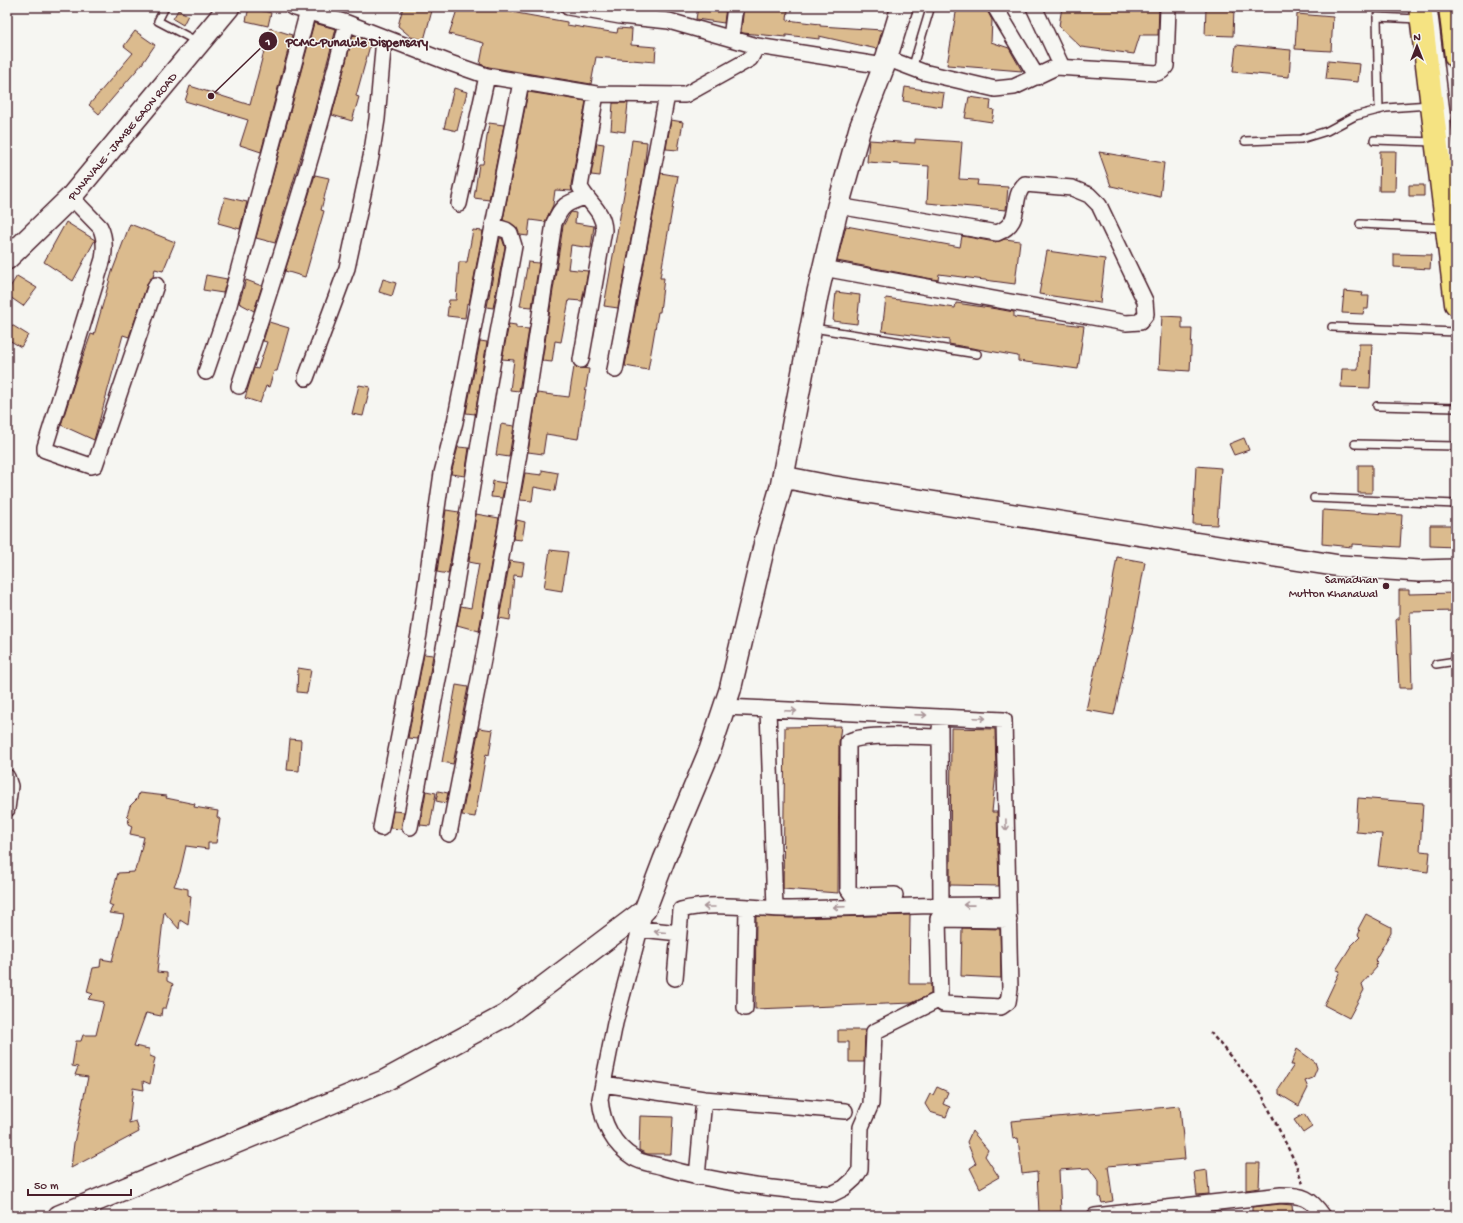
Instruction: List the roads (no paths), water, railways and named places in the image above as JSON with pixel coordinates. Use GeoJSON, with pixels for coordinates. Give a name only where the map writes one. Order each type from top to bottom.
{"type":"FeatureCollection","features":[{"type":"Feature","properties":{"kind":"main road"},"geometry":{"type":"LineString","coordinates":[[1450,7],[1456,57]]}},
{"type":"Feature","properties":{"kind":"main road"},"geometry":{"type":"LineString","coordinates":[[1425,11],[1432,105],[1456,304]]}},
{"type":"Feature","properties":{"kind":"street","name":"PUNAVALE - JAMBE GAON ROAD"},"geometry":{"type":"LineString","coordinates":[[8,257],[71,198],[229,7]]}},
{"type":"Feature","properties":{"kind":"street"},"geometry":{"type":"LineString","coordinates":[[292,7],[347,22],[384,38],[488,76],[596,94],[685,95],[750,60],[757,46]]}},
{"type":"Feature","properties":{"kind":"street"},"geometry":{"type":"LineString","coordinates":[[568,7],[620,16],[669,14],[731,38],[757,46],[885,62],[995,89],[1014,87],[1037,77],[1047,70],[1062,67],[1157,73],[1162,71],[1166,66],[1168,7]]}},
{"type":"Feature","properties":{"kind":"street"},"geometry":{"type":"LineString","coordinates":[[731,38],[735,7]]}},
{"type":"Feature","properties":{"kind":"street"},"geometry":{"type":"LineString","coordinates":[[902,7],[885,62],[860,128],[838,206],[811,327],[783,477],[766,538],[724,707],[710,750],[664,860],[643,920],[615,1023],[600,1099],[601,1110],[606,1128],[617,1143],[634,1158],[697,1177],[832,1194],[844,1188],[854,1179],[860,1170],[861,1127],[871,1104],[874,1032],[940,999]]}},
{"type":"Feature","properties":{"kind":"street"},"geometry":{"type":"LineString","coordinates":[[995,7],[1037,77]]}},
{"type":"Feature","properties":{"kind":"street"},"geometry":{"type":"LineString","coordinates":[[1034,7],[1062,67]]}},
{"type":"Feature","properties":{"kind":"street"},"geometry":{"type":"LineString","coordinates":[[206,372],[228,305],[308,11]]}},
{"type":"Feature","properties":{"kind":"street"},"geometry":{"type":"LineString","coordinates":[[239,386],[278,267],[330,93],[347,22]]}},
{"type":"Feature","properties":{"kind":"street"},"geometry":{"type":"LineString","coordinates":[[306,378],[347,268],[371,157],[377,118],[384,38]]}},
{"type":"Feature","properties":{"kind":"street"},"geometry":{"type":"LineString","coordinates":[[459,204],[488,76]]}},
{"type":"Feature","properties":{"kind":"street"},"geometry":{"type":"LineString","coordinates":[[381,828],[419,634],[442,472],[455,422],[521,82]]}},
{"type":"Feature","properties":{"kind":"street"},"geometry":{"type":"LineString","coordinates":[[581,360],[604,230],[604,220],[601,213],[585,196],[580,187],[596,94]]}},
{"type":"Feature","properties":{"kind":"street"},"geometry":{"type":"LineString","coordinates":[[615,370],[667,95]]}},
{"type":"Feature","properties":{"kind":"street"},"geometry":{"type":"LineString","coordinates":[[823,268],[1126,323],[1140,322],[1146,314],[1145,302],[1099,205],[1088,195],[1072,188],[1025,184],[1020,189],[1015,216],[1007,229],[997,233],[838,206]]}},
{"type":"Feature","properties":{"kind":"street"},"geometry":{"type":"LineString","coordinates":[[449,834],[485,649],[518,462],[554,223],[560,210],[565,205],[585,196]]}},
{"type":"Feature","properties":{"kind":"street"},"geometry":{"type":"LineString","coordinates":[[71,198],[100,227],[105,249],[44,447],[47,451],[91,466],[95,465],[156,285]]}},
{"type":"Feature","properties":{"kind":"street"},"geometry":{"type":"LineString","coordinates":[[410,827],[454,595],[490,371],[514,246],[510,233],[506,230],[493,226]]}},
{"type":"Feature","properties":{"kind":"street"},"geometry":{"type":"LineString","coordinates":[[783,477],[837,487],[1340,566],[1420,571],[1456,570]]}},
{"type":"Feature","properties":{"kind":"street"},"geometry":{"type":"LineString","coordinates":[[724,707],[1004,720],[1009,913],[1010,989],[1008,1002],[1001,1007],[944,1004],[940,999],[938,919],[1009,913]]}},
{"type":"Feature","properties":{"kind":"street"},"geometry":{"type":"LineString","coordinates":[[768,710],[775,908]]}},
{"type":"Feature","properties":{"kind":"street"},"geometry":{"type":"LineString","coordinates":[[941,716],[941,899]]}},
{"type":"Feature","properties":{"kind":"street"},"geometry":{"type":"LineString","coordinates":[[940,737],[870,736],[854,738],[848,742],[848,889],[853,896],[941,899],[1009,913]]}},
{"type":"Feature","properties":{"kind":"street"},"geometry":{"type":"LineString","coordinates":[[7,777],[10,786],[7,809]]}},
{"type":"Feature","properties":{"kind":"street"},"geometry":{"type":"LineString","coordinates":[[675,978],[681,910],[697,907],[775,908],[941,899]]}},
{"type":"Feature","properties":{"kind":"street"},"geometry":{"type":"LineString","coordinates":[[745,1008],[747,908]]}},
{"type":"Feature","properties":{"kind":"street"},"geometry":{"type":"LineString","coordinates":[[643,920],[679,933]]}},
{"type":"Feature","properties":{"kind":"street"},"geometry":{"type":"LineString","coordinates":[[59,1216],[384,1081],[506,1015],[643,920]]}},
{"type":"Feature","properties":{"kind":"street"},"geometry":{"type":"LineString","coordinates":[[603,1084],[704,1099],[845,1111]]}},
{"type":"Feature","properties":{"kind":"street"},"geometry":{"type":"LineString","coordinates":[[697,1177],[704,1099]]}},
{"type":"Feature","properties":{"kind":"street"},"geometry":{"type":"LineString","coordinates":[[1095,1216],[1281,1195],[1294,1195],[1308,1199],[1323,1216]]}},
{"type":"Feature","properties":{"kind":"lane"},"geometry":{"type":"LineString","coordinates":[[165,7],[158,21],[200,43]]}},
{"type":"Feature","properties":{"kind":"lane"},"geometry":{"type":"LineString","coordinates":[[912,69],[930,9]]}},
{"type":"Feature","properties":{"kind":"lane"},"geometry":{"type":"LineString","coordinates":[[1379,110],[1377,17],[1425,11],[1456,192]]}},
{"type":"Feature","properties":{"kind":"lane"},"geometry":{"type":"LineString","coordinates":[[1245,141],[1301,139],[1327,131],[1355,116],[1379,110],[1432,105]]}},
{"type":"Feature","properties":{"kind":"lane"},"geometry":{"type":"LineString","coordinates":[[1374,140],[1436,142]]}},
{"type":"Feature","properties":{"kind":"lane"},"geometry":{"type":"LineString","coordinates":[[1360,224],[1447,228]]}},
{"type":"Feature","properties":{"kind":"lane"},"geometry":{"type":"LineString","coordinates":[[811,327],[976,354]]}},
{"type":"Feature","properties":{"kind":"lane"},"geometry":{"type":"LineString","coordinates":[[1332,327],[1456,332]]}},
{"type":"Feature","properties":{"kind":"lane"},"geometry":{"type":"LineString","coordinates":[[1377,406],[1456,408]]}},
{"type":"Feature","properties":{"kind":"lane"},"geometry":{"type":"LineString","coordinates":[[1355,444],[1456,446]]}},
{"type":"Feature","properties":{"kind":"lane"},"geometry":{"type":"LineString","coordinates":[[1314,498],[1456,504]]}},
{"type":"Feature","properties":{"kind":"lane"},"geometry":{"type":"LineString","coordinates":[[1436,664],[1456,661]]}},
{"type":"Feature","properties":{"kind":"place","name":"PCMC-Punawle Dispensary"},"geometry":{"type":"Point","coordinates":[211,96]}},
{"type":"Feature","properties":{"kind":"place","name":"Samadhan Mutton Khanawal"},"geometry":{"type":"Point","coordinates":[1386,586]}}]}
